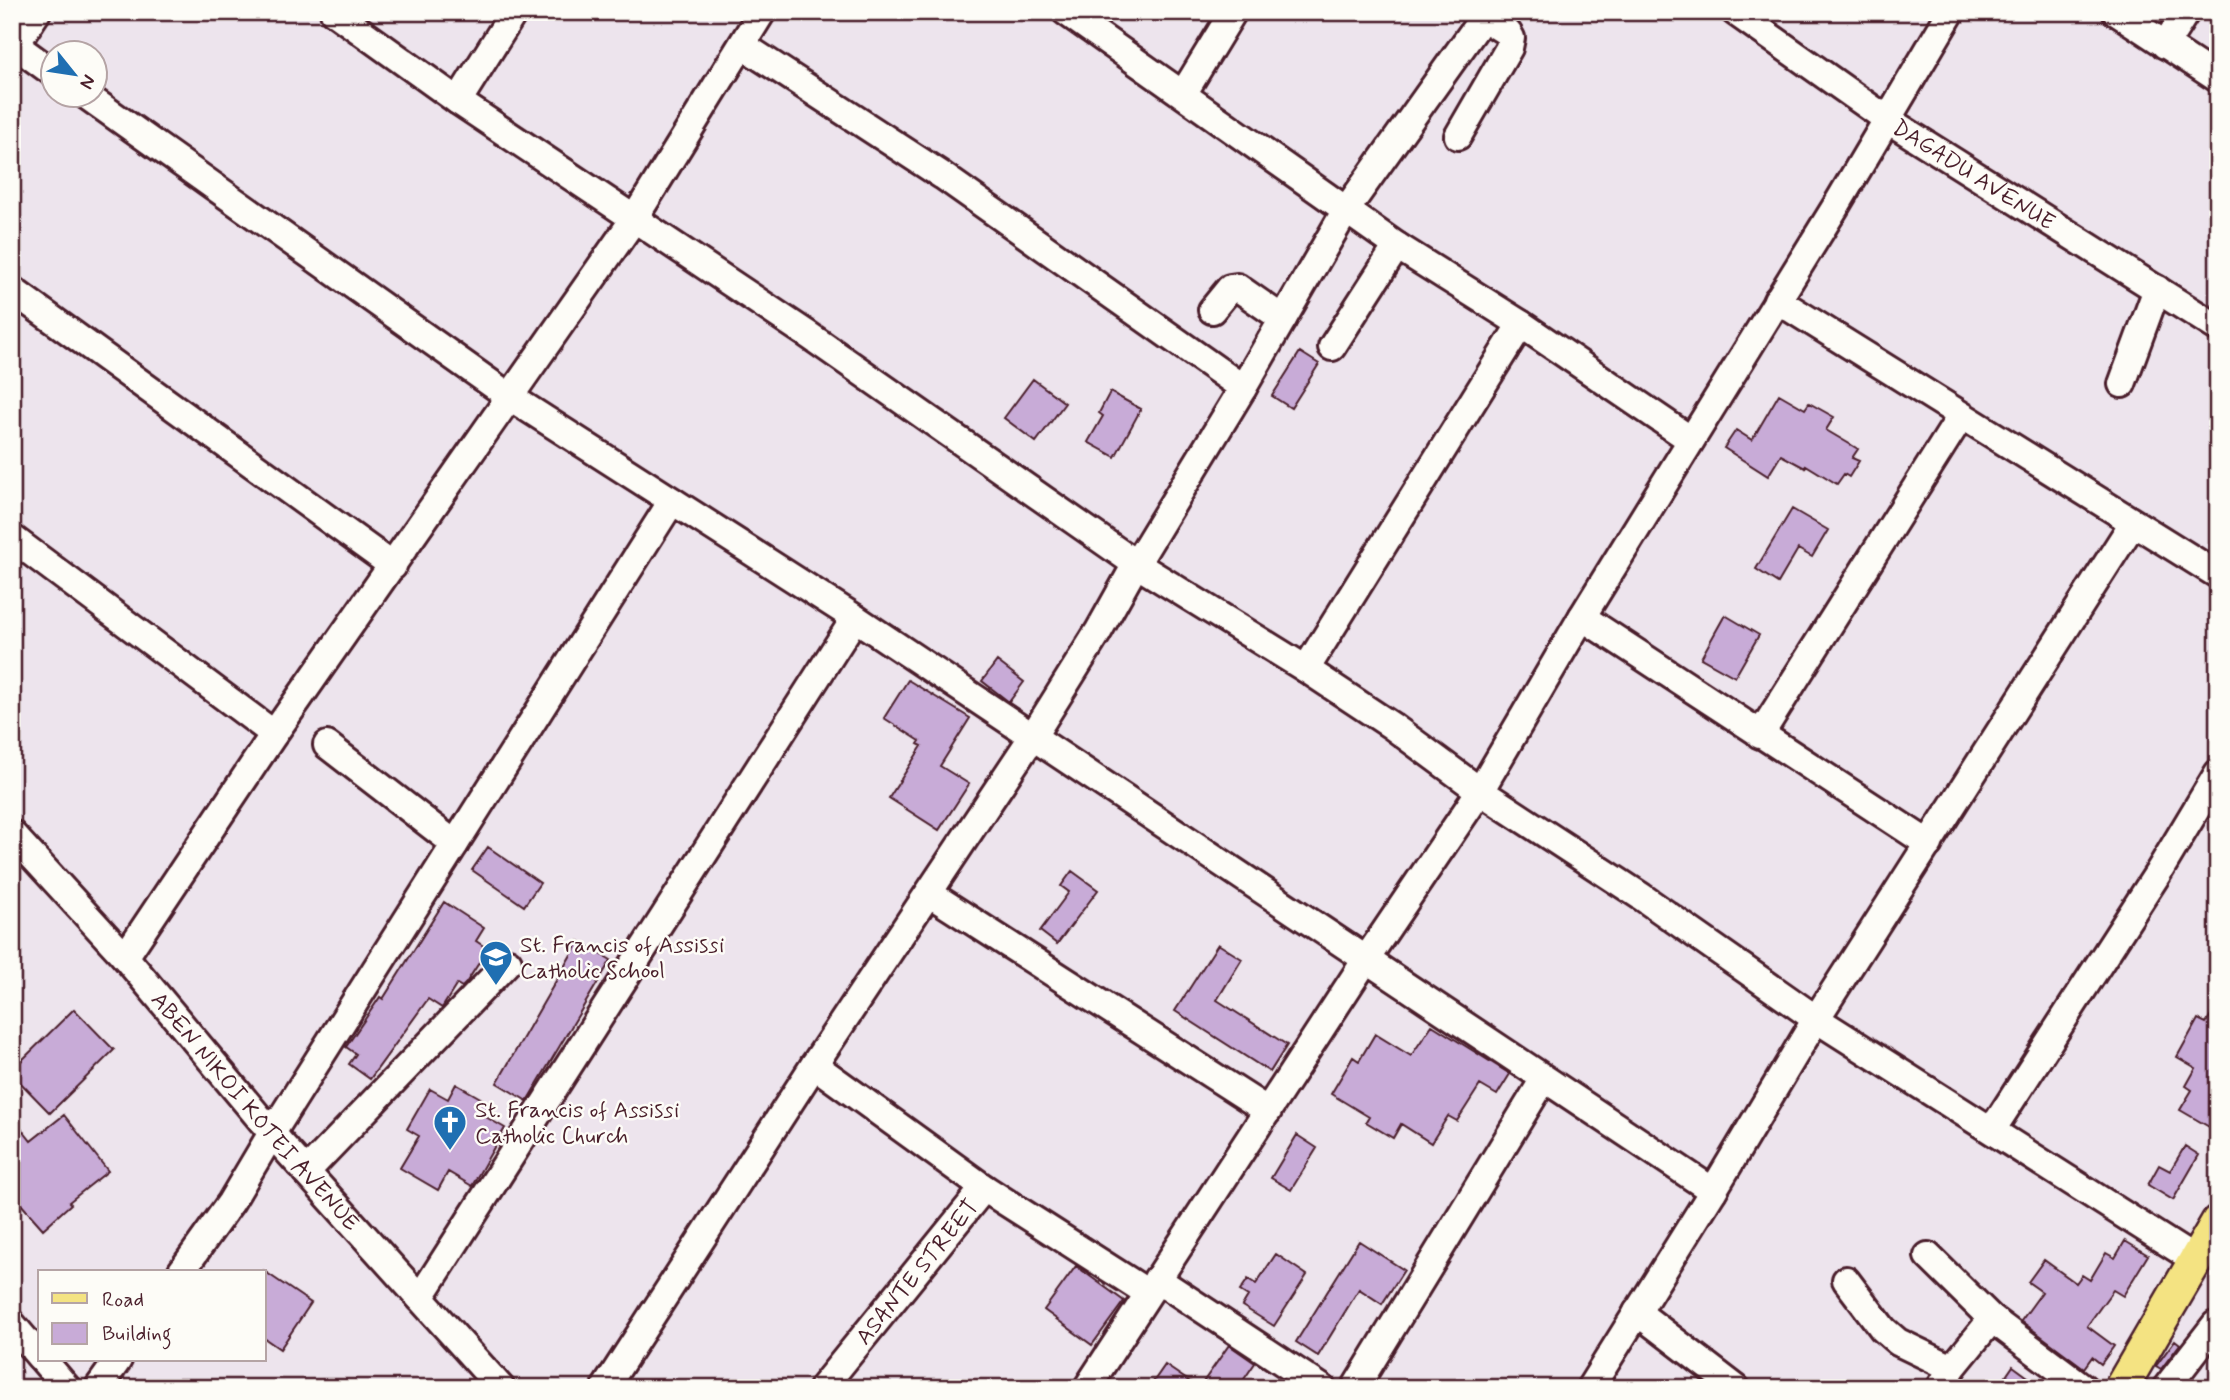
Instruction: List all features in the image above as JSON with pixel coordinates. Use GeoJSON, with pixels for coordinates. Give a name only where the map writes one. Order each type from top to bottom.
{"type":"FeatureCollection","features":[{"type":"Feature","properties":{"kind":"main road"},"geometry":{"type":"LineString","coordinates":[[2127,1379],[2218,1222]]}},
{"type":"Feature","properties":{"kind":"street"},"geometry":{"type":"LineString","coordinates":[[334,12],[458,101],[807,334],[1136,564],[1306,669],[1392,726],[1480,792],[1642,897],[1816,1019],[2195,1260]]}},
{"type":"Feature","properties":{"kind":"street"},"geometry":{"type":"LineString","coordinates":[[458,101],[514,12]]}},
{"type":"Feature","properties":{"kind":"street"},"geometry":{"type":"LineString","coordinates":[[125,957],[274,734],[634,219],[762,12]]}},
{"type":"Feature","properties":{"kind":"street"},"geometry":{"type":"LineString","coordinates":[[1066,12],[1397,246],[1521,324],[1691,440]]}},
{"type":"Feature","properties":{"kind":"street"},"geometry":{"type":"LineString","coordinates":[[1183,94],[1233,12]]}},
{"type":"Feature","properties":{"kind":"street","name":"DAGADU AVENUE"},"geometry":{"type":"LineString","coordinates":[[1735,12],[1888,120],[2218,328]]}},
{"type":"Feature","properties":{"kind":"street"},"geometry":{"type":"LineString","coordinates":[[1087,1388],[1367,958],[1480,792],[1582,617],[1888,120],[1951,12]]}},
{"type":"Feature","properties":{"kind":"street"},"geometry":{"type":"LineString","coordinates":[[2116,12],[2218,79]]}},
{"type":"Feature","properties":{"kind":"street"},"geometry":{"type":"LineString","coordinates":[[2165,45],[2186,12]]}},
{"type":"Feature","properties":{"kind":"street"},"geometry":{"type":"LineString","coordinates":[[605,1388],[814,1065],[1033,736],[1098,632],[1346,210],[1486,15],[1508,33],[1511,38],[1509,48],[1458,136]]}},
{"type":"Feature","properties":{"kind":"street"},"geometry":{"type":"LineString","coordinates":[[21,30],[38,53]]}},
{"type":"Feature","properties":{"kind":"street"},"geometry":{"type":"LineString","coordinates":[[742,45],[943,176],[1243,388]]}},
{"type":"Feature","properties":{"kind":"street"},"geometry":{"type":"LineString","coordinates":[[104,108],[510,397],[855,618],[1713,1191]]}},
{"type":"Feature","properties":{"kind":"street"},"geometry":{"type":"LineString","coordinates":[[1332,347],[1397,246]]}},
{"type":"Feature","properties":{"kind":"street"},"geometry":{"type":"LineString","coordinates":[[1212,310],[1230,288],[1237,287],[1283,319]]}},
{"type":"Feature","properties":{"kind":"street"},"geometry":{"type":"LineString","coordinates":[[2122,384],[2158,289]]}},
{"type":"Feature","properties":{"kind":"street"},"geometry":{"type":"LineString","coordinates":[[12,290],[393,566]]}},
{"type":"Feature","properties":{"kind":"street"},"geometry":{"type":"LineString","coordinates":[[1777,300],[2218,575]]}},
{"type":"Feature","properties":{"kind":"street"},"geometry":{"type":"LineString","coordinates":[[1306,669],[1521,324]]}},
{"type":"Feature","properties":{"kind":"street"},"geometry":{"type":"LineString","coordinates":[[1760,735],[1961,416]]}},
{"type":"Feature","properties":{"kind":"street"},"geometry":{"type":"LineString","coordinates":[[182,1270],[231,1202],[672,501]]}},
{"type":"Feature","properties":{"kind":"street"},"geometry":{"type":"LineString","coordinates":[[1590,1388],[1816,1019],[2133,523]]}},
{"type":"Feature","properties":{"kind":"street"},"geometry":{"type":"LineString","coordinates":[[12,538],[274,734]]}},
{"type":"Feature","properties":{"kind":"street"},"geometry":{"type":"LineString","coordinates":[[1582,617],[1928,844]]}},
{"type":"Feature","properties":{"kind":"street"},"geometry":{"type":"LineString","coordinates":[[419,1298],[855,618]]}},
{"type":"Feature","properties":{"kind":"street"},"geometry":{"type":"LineString","coordinates":[[327,745],[455,844]]}},
{"type":"Feature","properties":{"kind":"street"},"geometry":{"type":"LineString","coordinates":[[1992,1129],[2158,873],[2218,773]]}},
{"type":"Feature","properties":{"kind":"street","name":"ABEN NIKOI KOTEI AVENUE"},"geometry":{"type":"LineString","coordinates":[[12,834],[125,957],[272,1133],[495,1385]]}},
{"type":"Feature","properties":{"kind":"street"},"geometry":{"type":"LineString","coordinates":[[930,894],[1268,1111]]}},
{"type":"Feature","properties":{"kind":"street"},"geometry":{"type":"LineString","coordinates":[[306,1172],[508,962]]}},
{"type":"Feature","properties":{"kind":"street"},"geometry":{"type":"LineString","coordinates":[[814,1065],[984,1188],[1322,1388]]}},
{"type":"Feature","properties":{"kind":"street"},"geometry":{"type":"LineString","coordinates":[[1355,1388],[1544,1079]]}},
{"type":"Feature","properties":{"kind":"street","name":"ASANTE STREET"},"geometry":{"type":"LineString","coordinates":[[822,1388],[984,1188]]}},
{"type":"Feature","properties":{"kind":"street"},"geometry":{"type":"LineString","coordinates":[[1928,1256],[1992,1319],[2084,1388]]}},
{"type":"Feature","properties":{"kind":"street"},"geometry":{"type":"LineString","coordinates":[[1846,1280],[1883,1329],[1946,1378],[1992,1319]]}},
{"type":"Feature","properties":{"kind":"street"},"geometry":{"type":"LineString","coordinates":[[1637,1312],[1736,1388]]}},
{"type":"Feature","properties":{"kind":"street"},"geometry":{"type":"LineString","coordinates":[[12,1324],[38,1353]]}},
{"type":"Feature","properties":{"kind":"street"},"geometry":{"type":"LineString","coordinates":[[2166,1388],[2215,1325]]}},
{"type":"Feature","properties":{"kind":"street"},"geometry":{"type":"LineString","coordinates":[[45,1362],[67,1388]]}},
{"type":"Feature","properties":{"kind":"street"},"geometry":{"type":"LineString","coordinates":[[98,1388],[117,1362]]}},
{"type":"Feature","properties":{"kind":"street"},"geometry":{"type":"LineString","coordinates":[[2127,1379],[2160,1388]]}},
{"type":"Feature","properties":{"kind":"building"},"geometry":{"type":"Polygon","coordinates":[[[1300,352],[1319,364],[1291,408],[1272,396],[1300,352]]]}},
{"type":"Feature","properties":{"kind":"building"},"geometry":{"type":"Polygon","coordinates":[[[1033,379],[1065,403],[1036,442],[1004,418],[1033,379]]]}},
{"type":"Feature","properties":{"kind":"building"},"geometry":{"type":"Polygon","coordinates":[[[1110,392],[1141,409],[1115,457],[1088,442],[1103,416],[1099,413],[1110,392]]]}},
{"type":"Feature","properties":{"kind":"building"},"geometry":{"type":"Polygon","coordinates":[[[1779,394],[1805,409],[1809,403],[1834,417],[1826,430],[1858,449],[1852,458],[1859,461],[1849,477],[1844,474],[1837,484],[1806,465],[1805,468],[1781,455],[1768,476],[1724,448],[1736,430],[1752,440],[1779,394]]]}},
{"type":"Feature","properties":{"kind":"building"},"geometry":{"type":"Polygon","coordinates":[[[1792,509],[1828,530],[1812,557],[1798,549],[1778,583],[1756,569],[1792,509]]]}},
{"type":"Feature","properties":{"kind":"building"},"geometry":{"type":"Polygon","coordinates":[[[1725,615],[1759,635],[1735,677],[1701,658],[1725,615]]]}},
{"type":"Feature","properties":{"kind":"building"},"geometry":{"type":"Polygon","coordinates":[[[997,661],[1024,682],[1009,702],[982,681],[997,661]]]}},
{"type":"Feature","properties":{"kind":"building"},"geometry":{"type":"Polygon","coordinates":[[[908,680],[970,718],[940,766],[969,784],[939,830],[889,798],[922,746],[918,744],[920,741],[884,718],[908,680]]]}},
{"type":"Feature","properties":{"kind":"building"},"geometry":{"type":"Polygon","coordinates":[[[488,847],[540,883],[524,906],[472,870],[488,847]]]}},
{"type":"Feature","properties":{"kind":"building"},"geometry":{"type":"Polygon","coordinates":[[[1072,871],[1098,890],[1057,944],[1040,931],[1069,892],[1061,886],[1072,871]]]}},
{"type":"Feature","properties":{"kind":"building"},"geometry":{"type":"Polygon","coordinates":[[[444,902],[484,928],[476,941],[488,949],[466,983],[462,987],[457,984],[442,1008],[428,999],[370,1079],[349,1064],[356,1054],[346,1047],[380,997],[383,999],[444,902]]]}},
{"type":"Feature","properties":{"kind":"building"},"geometry":{"type":"Polygon","coordinates":[[[579,941],[611,960],[527,1101],[497,1083],[579,941]]]}},
{"type":"Feature","properties":{"kind":"building"},"geometry":{"type":"Polygon","coordinates":[[[1218,944],[1242,959],[1217,1000],[1287,1045],[1270,1072],[1175,1011],[1218,944]]]}},
{"type":"Feature","properties":{"kind":"building"},"geometry":{"type":"Polygon","coordinates":[[[2218,1003],[2218,1132],[2180,1110],[2192,1090],[2186,1086],[2196,1068],[2177,1057],[2198,1019],[2206,1023],[2218,1003]]]}},
{"type":"Feature","properties":{"kind":"building"},"geometry":{"type":"Polygon","coordinates":[[[74,1009],[114,1050],[50,1113],[12,1074],[12,1070],[74,1009]]]}},
{"type":"Feature","properties":{"kind":"building"},"geometry":{"type":"Polygon","coordinates":[[[1432,1025],[1510,1074],[1497,1095],[1480,1085],[1457,1121],[1448,1116],[1431,1143],[1401,1124],[1393,1138],[1366,1122],[1369,1117],[1331,1094],[1353,1057],[1359,1061],[1375,1034],[1411,1056],[1432,1025]]]}},
{"type":"Feature","properties":{"kind":"building","name":"St. Francis of Assissi Catholic Church"},"geometry":{"type":"Polygon","coordinates":[[[456,1084],[491,1104],[484,1116],[505,1128],[472,1186],[448,1172],[438,1190],[400,1168],[419,1136],[407,1129],[430,1089],[448,1099],[456,1084]]]}},
{"type":"Feature","properties":{"kind":"building"},"geometry":{"type":"Polygon","coordinates":[[[64,1115],[108,1171],[69,1202],[71,1204],[43,1229],[12,1194],[12,1117],[31,1141],[64,1115]]]}},
{"type":"Feature","properties":{"kind":"building"},"geometry":{"type":"Polygon","coordinates":[[[1297,1135],[1317,1148],[1291,1190],[1271,1178],[1297,1135]]]}},
{"type":"Feature","properties":{"kind":"building"},"geometry":{"type":"Polygon","coordinates":[[[2185,1146],[2199,1155],[2173,1200],[2148,1185],[2159,1165],[2170,1171],[2185,1146]]]}},
{"type":"Feature","properties":{"kind":"building"},"geometry":{"type":"Polygon","coordinates":[[[1359,1241],[1404,1270],[1382,1304],[1359,1289],[1318,1356],[1296,1342],[1359,1241]]]}},
{"type":"Feature","properties":{"kind":"building"},"geometry":{"type":"Polygon","coordinates":[[[2125,1241],[2148,1255],[2123,1296],[2113,1290],[2087,1326],[2114,1346],[2101,1364],[2092,1357],[2084,1368],[2021,1321],[2042,1292],[2028,1282],[2044,1260],[2076,1283],[2082,1275],[2090,1280],[2106,1253],[2115,1258],[2125,1241]]]}},
{"type":"Feature","properties":{"kind":"building"},"geometry":{"type":"Polygon","coordinates":[[[1276,1254],[1307,1275],[1274,1326],[1242,1306],[1248,1296],[1240,1291],[1248,1279],[1256,1284],[1276,1254]]]}},
{"type":"Feature","properties":{"kind":"building"},"geometry":{"type":"Polygon","coordinates":[[[1076,1266],[1124,1301],[1092,1345],[1044,1310],[1076,1266]]]}},
{"type":"Feature","properties":{"kind":"building"},"geometry":{"type":"Polygon","coordinates":[[[266,1272],[311,1303],[280,1349],[266,1339],[266,1272]]]}},
{"type":"Feature","properties":{"kind":"building"},"geometry":{"type":"Polygon","coordinates":[[[2175,1340],[2180,1344],[2161,1369],[2156,1366],[2175,1340]]]}},
{"type":"Feature","properties":{"kind":"building"},"geometry":{"type":"Polygon","coordinates":[[[1229,1345],[1255,1363],[1238,1388],[1199,1388],[1229,1345]]]}},
{"type":"Feature","properties":{"kind":"building"},"geometry":{"type":"Polygon","coordinates":[[[1165,1365],[1199,1388],[1149,1388],[1165,1365]]]}},
{"type":"Feature","properties":{"kind":"building"},"geometry":{"type":"Polygon","coordinates":[[[2013,1366],[2043,1388],[1998,1388],[2013,1366]]]}},
{"type":"Feature","properties":{"kind":"place","name":"St. Francis of Assissi Catholic School"},"geometry":{"type":"Point","coordinates":[496,987]}},
{"type":"Feature","properties":{"kind":"place","name":"St. Francis of Assissi Catholic Church"},"geometry":{"type":"Point","coordinates":[450,1152]}}]}
